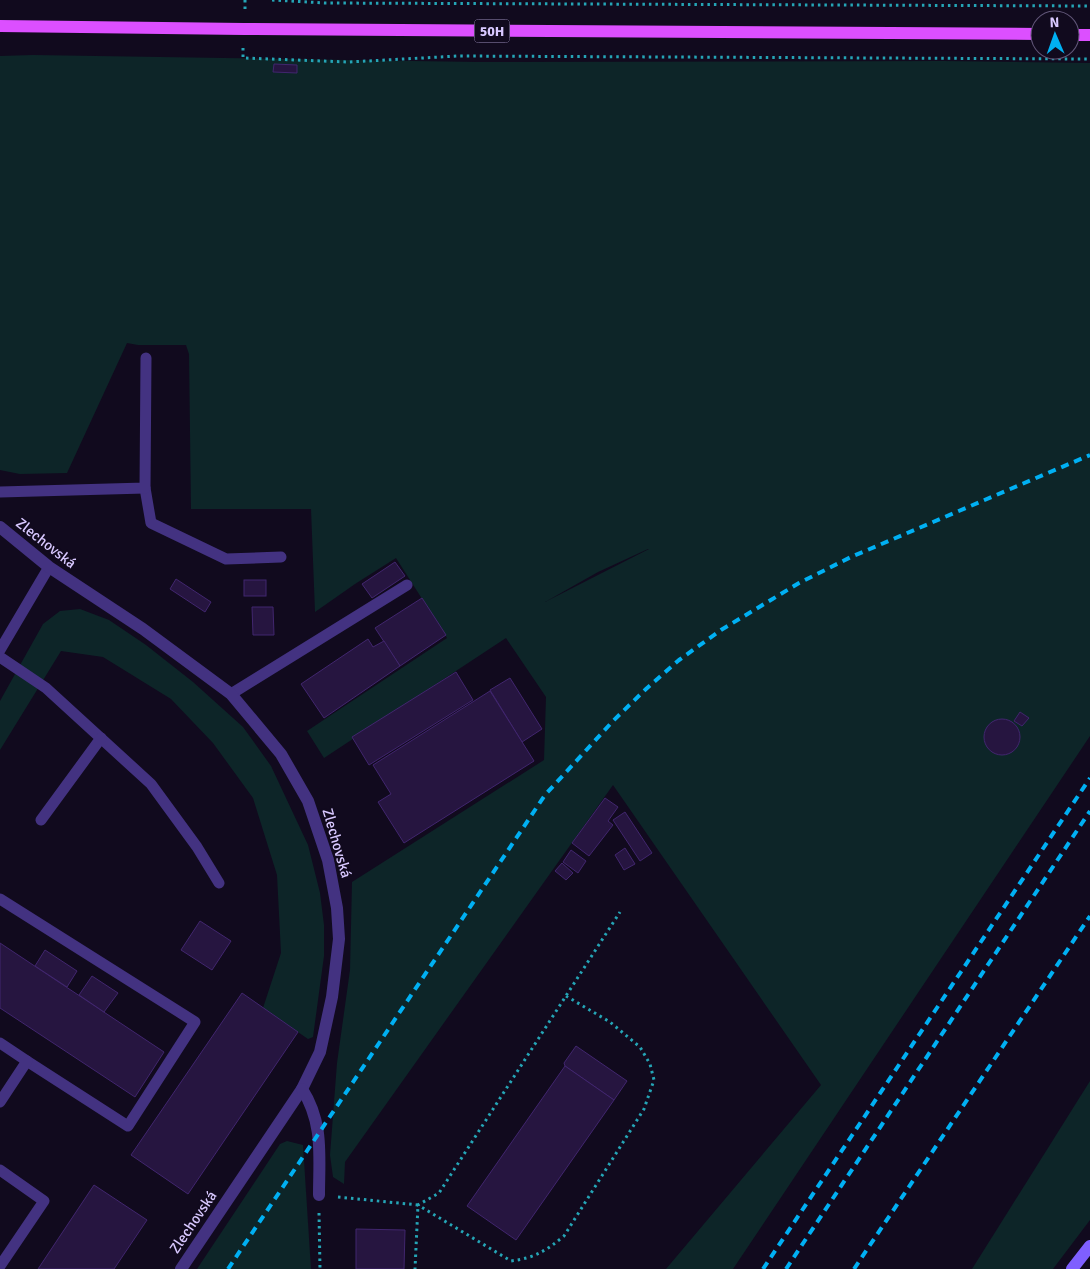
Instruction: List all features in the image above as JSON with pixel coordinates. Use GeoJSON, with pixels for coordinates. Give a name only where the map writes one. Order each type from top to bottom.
{"type":"FeatureCollection","features":[{"type":"Feature","properties":{"kind":"main road","name":"50H"},"geometry":{"type":"LineString","coordinates":[[0,26],[1030,34]]}},
{"type":"Feature","properties":{"kind":"main road"},"geometry":{"type":"LineString","coordinates":[[1072,1269],[1090,1246]]}},
{"type":"Feature","properties":{"kind":"street","name":"Zlechovská"},"geometry":{"type":"LineString","coordinates":[[0,527],[49,567],[143,629],[232,694],[281,754],[308,801],[328,860],[337,908],[339,939],[337,968],[320,1052],[302,1089],[181,1269]]}},
{"type":"Feature","properties":{"kind":"street"},"geometry":{"type":"LineString","coordinates":[[302,1089],[309,1101],[319,1131],[319,1195]]}},
{"type":"Feature","properties":{"kind":"lane"},"geometry":{"type":"LineString","coordinates":[[146,358],[145,488],[151,522],[226,559],[281,557]]}},
{"type":"Feature","properties":{"kind":"lane"},"geometry":{"type":"LineString","coordinates":[[0,492],[145,488]]}},
{"type":"Feature","properties":{"kind":"lane"},"geometry":{"type":"LineString","coordinates":[[0,650],[49,567]]}},
{"type":"Feature","properties":{"kind":"lane"},"geometry":{"type":"LineString","coordinates":[[232,694],[408,585]]}},
{"type":"Feature","properties":{"kind":"lane"},"geometry":{"type":"LineString","coordinates":[[0,657],[46,688],[151,784],[197,847],[219,883]]}},
{"type":"Feature","properties":{"kind":"lane"},"geometry":{"type":"LineString","coordinates":[[41,820],[101,738]]}},
{"type":"Feature","properties":{"kind":"lane"},"geometry":{"type":"LineString","coordinates":[[0,898],[195,1022],[128,1126],[0,1044]]}},
{"type":"Feature","properties":{"kind":"lane"},"geometry":{"type":"LineString","coordinates":[[0,1102],[27,1060]]}},
{"type":"Feature","properties":{"kind":"lane"},"geometry":{"type":"LineString","coordinates":[[0,1170],[44,1201],[0,1266]]}},
{"type":"Feature","properties":{"kind":"path"},"geometry":{"type":"LineString","coordinates":[[245,0],[243,58],[349,62],[458,56],[1090,59]]}},
{"type":"Feature","properties":{"kind":"path"},"geometry":{"type":"LineString","coordinates":[[272,0],[326,3],[381,1],[1090,6]]}},
{"type":"Feature","properties":{"kind":"path"},"geometry":{"type":"LineString","coordinates":[[418,1205],[440,1193],[620,912]]}},
{"type":"Feature","properties":{"kind":"path"},"geometry":{"type":"LineString","coordinates":[[320,1269],[319,1195],[418,1205],[511,1261],[528,1259],[547,1250],[564,1236],[644,1109],[654,1080],[650,1064],[640,1047],[610,1022],[566,996]]}},
{"type":"Feature","properties":{"kind":"path"},"geometry":{"type":"LineString","coordinates":[[415,1269],[418,1205]]}},
{"type":"Feature","properties":{"kind":"green space"},"geometry":{"type":"Polygon","coordinates":[[[0,56],[477,62],[943,61],[1090,63],[1090,736],[733,1269],[666,1269],[821,1085],[613,785],[345,1162],[344,1184],[333,1177],[330,1155],[337,1063],[350,970],[352,882],[544,760],[546,697],[506,638],[324,758],[307,731],[447,638],[396,558],[315,612],[311,509],[191,509],[189,354],[186,345],[138,345],[127,343],[67,473],[20,474],[0,470],[0,56]],[[649,549],[598,572],[545,602],[649,549]]]}},
{"type":"Feature","properties":{"kind":"green space"},"geometry":{"type":"Polygon","coordinates":[[[80,609],[109,620],[146,645],[193,682],[243,727],[271,766],[308,845],[320,893],[324,925],[324,956],[313,1037],[308,1039],[263,1008],[281,953],[277,875],[253,798],[213,743],[171,699],[103,657],[61,651],[0,750],[0,701],[43,624],[60,611],[80,609]]]}},
{"type":"Feature","properties":{"kind":"green space"},"geometry":{"type":"Polygon","coordinates":[[[1090,1081],[1090,1220],[1053,1269],[972,1269],[1090,1081]]]}},
{"type":"Feature","properties":{"kind":"green space"},"geometry":{"type":"Polygon","coordinates":[[[287,1141],[303,1145],[311,1269],[197,1269],[280,1144],[287,1141]]]}},
{"type":"Feature","properties":{"kind":"building"},"geometry":{"type":"Polygon","coordinates":[[[274,64],[297,65],[297,73],[273,72],[274,64]]]}},
{"type":"Feature","properties":{"kind":"building"},"geometry":{"type":"Polygon","coordinates":[[[395,562],[405,576],[372,598],[362,584],[395,562]]]}},
{"type":"Feature","properties":{"kind":"building"},"geometry":{"type":"Polygon","coordinates":[[[176,579],[211,602],[205,612],[170,589],[176,579]]]}},
{"type":"Feature","properties":{"kind":"building"},"geometry":{"type":"Polygon","coordinates":[[[244,580],[266,580],[266,596],[244,596],[244,580]]]}},
{"type":"Feature","properties":{"kind":"building"},"geometry":{"type":"Polygon","coordinates":[[[422,598],[446,635],[400,666],[375,628],[422,598]]]}},
{"type":"Feature","properties":{"kind":"building"},"geometry":{"type":"Polygon","coordinates":[[[252,607],[273,607],[274,635],[253,635],[252,607]]]}},
{"type":"Feature","properties":{"kind":"building"},"geometry":{"type":"Polygon","coordinates":[[[368,639],[373,647],[384,641],[400,666],[324,718],[301,684],[368,639]]]}},
{"type":"Feature","properties":{"kind":"building"},"geometry":{"type":"Polygon","coordinates":[[[456,672],[473,700],[369,765],[352,737],[456,672]]]}},
{"type":"Feature","properties":{"kind":"building"},"geometry":{"type":"Polygon","coordinates":[[[510,678],[542,729],[522,742],[490,690],[510,678]]]}},
{"type":"Feature","properties":{"kind":"building"},"geometry":{"type":"Polygon","coordinates":[[[490,691],[534,761],[404,843],[378,802],[391,794],[373,765],[490,691]]]}},
{"type":"Feature","properties":{"kind":"building"},"geometry":{"type":"Polygon","coordinates":[[[1020,712],[1029,718],[1022,726],[1014,721],[1020,712]]]}},
{"type":"Feature","properties":{"kind":"building"},"geometry":{"type":"Polygon","coordinates":[[[1002,719],[1009,720],[1015,724],[1019,730],[1019,744],[1015,750],[1009,754],[1002,755],[995,754],[989,750],[985,744],[984,737],[985,730],[989,724],[995,720],[1002,719]]]}},
{"type":"Feature","properties":{"kind":"building"},"geometry":{"type":"Polygon","coordinates":[[[605,798],[618,807],[608,821],[613,825],[589,856],[572,843],[605,798]]]}},
{"type":"Feature","properties":{"kind":"building"},"geometry":{"type":"Polygon","coordinates":[[[625,812],[652,853],[640,861],[613,820],[625,812]]]}},
{"type":"Feature","properties":{"kind":"building"},"geometry":{"type":"Polygon","coordinates":[[[625,848],[635,864],[624,870],[615,855],[625,848]]]}},
{"type":"Feature","properties":{"kind":"building"},"geometry":{"type":"Polygon","coordinates":[[[571,850],[586,861],[578,873],[563,862],[571,850]]]}},
{"type":"Feature","properties":{"kind":"building"},"geometry":{"type":"Polygon","coordinates":[[[562,863],[573,873],[566,880],[555,871],[562,863]]]}},
{"type":"Feature","properties":{"kind":"building"},"geometry":{"type":"Polygon","coordinates":[[[200,921],[231,941],[212,970],[181,950],[200,921]]]}},
{"type":"Feature","properties":{"kind":"building"},"geometry":{"type":"Polygon","coordinates":[[[0,943],[164,1052],[135,1097],[0,1008],[0,943]]]}},
{"type":"Feature","properties":{"kind":"building"},"geometry":{"type":"Polygon","coordinates":[[[45,950],[77,971],[67,987],[35,966],[45,950]]]}},
{"type":"Feature","properties":{"kind":"building"},"geometry":{"type":"Polygon","coordinates":[[[92,976],[118,993],[104,1012],[79,995],[92,976]]]}},
{"type":"Feature","properties":{"kind":"building"},"geometry":{"type":"Polygon","coordinates":[[[242,993],[298,1032],[188,1194],[131,1155],[242,993]]]}},
{"type":"Feature","properties":{"kind":"building"},"geometry":{"type":"Polygon","coordinates":[[[576,1046],[627,1081],[614,1100],[565,1066],[564,1063],[576,1046]]]}},
{"type":"Feature","properties":{"kind":"building"},"geometry":{"type":"Polygon","coordinates":[[[565,1066],[614,1100],[516,1240],[467,1206],[565,1066]]]}},
{"type":"Feature","properties":{"kind":"building"},"geometry":{"type":"Polygon","coordinates":[[[94,1185],[147,1220],[114,1269],[38,1269],[94,1185]]]}},
{"type":"Feature","properties":{"kind":"building"},"geometry":{"type":"Polygon","coordinates":[[[356,1229],[405,1230],[404,1269],[356,1269],[356,1229]]]}},
{"type":"Feature","properties":{"kind":"railway"},"geometry":{"type":"LineString","coordinates":[[228,1269],[545,795],[613,721],[646,689],[679,660],[721,630],[799,583],[851,557],[1090,455]]}},
{"type":"Feature","properties":{"kind":"railway"},"geometry":{"type":"LineString","coordinates":[[763,1269],[1090,778]]}},
{"type":"Feature","properties":{"kind":"railway"},"geometry":{"type":"LineString","coordinates":[[786,1269],[1090,811]]}},
{"type":"Feature","properties":{"kind":"railway"},"geometry":{"type":"LineString","coordinates":[[854,1269],[1090,916]]}}]}
